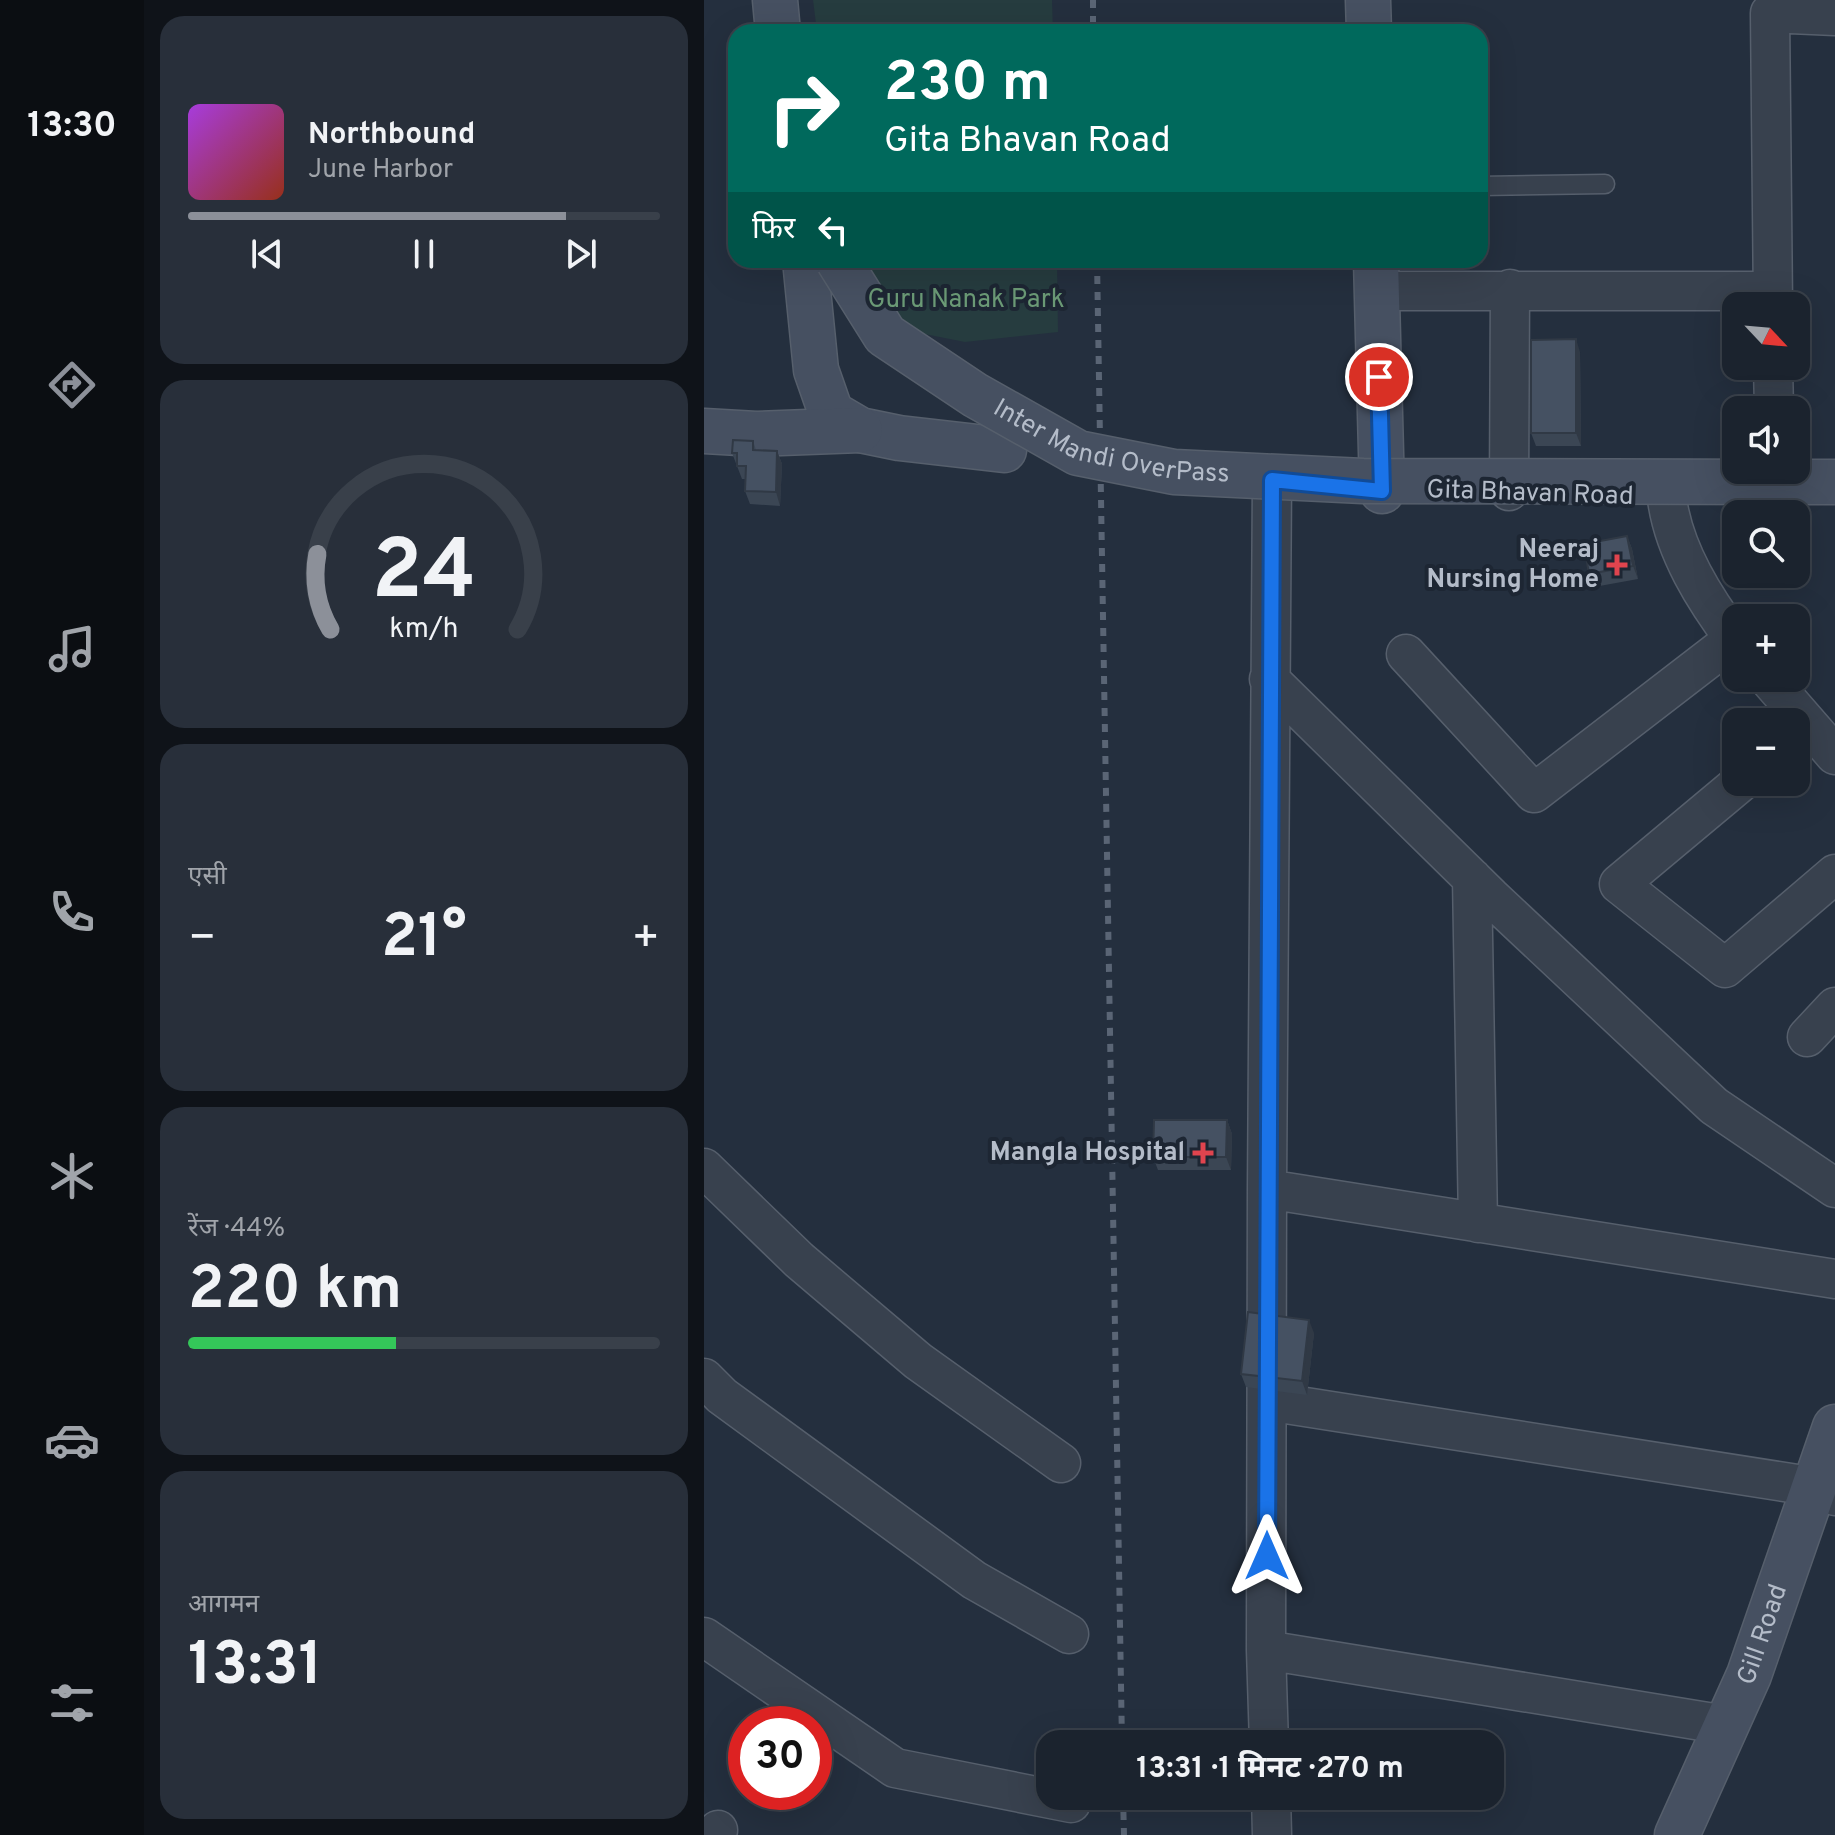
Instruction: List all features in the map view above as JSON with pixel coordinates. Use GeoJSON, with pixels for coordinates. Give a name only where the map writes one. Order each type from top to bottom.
{"type":"FeatureCollection","features":[{"type":"Feature","properties":{"kind":"street"},"geometry":{"type":"LineString","coordinates":[[775,0],[777,24]]}},
{"type":"Feature","properties":{"kind":"street"},"geometry":{"type":"LineString","coordinates":[[803,0],[804,24]]}},
{"type":"Feature","properties":{"kind":"street"},"geometry":{"type":"LineString","coordinates":[[1368,0],[1369,24]]}},
{"type":"Feature","properties":{"kind":"street"},"geometry":{"type":"LineString","coordinates":[[1773,292],[1770,13],[1835,16]]}},
{"type":"Feature","properties":{"kind":"street"},"geometry":{"type":"LineString","coordinates":[[806,268],[816,370],[845,422]]}},
{"type":"Feature","properties":{"kind":"street","name":"Inter Mandi OverPass"},"geometry":{"type":"LineString","coordinates":[[843,268],[885,335],[975,395],[1078,453],[1174,472],[1363,481],[1835,482]]}},
{"type":"Feature","properties":{"kind":"street"},"geometry":{"type":"LineString","coordinates":[[1382,491],[1376,276],[1510,289],[1722,296]]}},
{"type":"Feature","properties":{"kind":"street"},"geometry":{"type":"LineString","coordinates":[[1509,491],[1510,289]]}},
{"type":"Feature","properties":{"kind":"street"},"geometry":{"type":"LineString","coordinates":[[704,431],[756,434],[845,422],[899,438],[1004,450]]}},
{"type":"Feature","properties":{"kind":"street","name":"Gita Bhavan Road"},"geometry":{"type":"LineString","coordinates":[[1225,479],[1272,480],[1382,491],[1509,491],[1667,499],[1774,485],[1835,498]]}},
{"type":"Feature","properties":{"kind":"street"},"geometry":{"type":"LineString","coordinates":[[1269,1730],[1267,1189],[1272,480]]}},
{"type":"Feature","properties":{"kind":"street"},"geometry":{"type":"LineString","coordinates":[[1667,499],[1669,517],[1683,557],[1722,619]]}},
{"type":"Feature","properties":{"kind":"street"},"geometry":{"type":"LineString","coordinates":[[1406,654],[1534,793],[1722,650]]}},
{"type":"Feature","properties":{"kind":"street"},"geometry":{"type":"LineString","coordinates":[[1269,679],[1472,878],[1714,1106],[1835,1188]]}},
{"type":"Feature","properties":{"kind":"street"},"geometry":{"type":"LineString","coordinates":[[1810,736],[1835,755]]}},
{"type":"Feature","properties":{"kind":"street"},"geometry":{"type":"LineString","coordinates":[[1724,796],[1619,884],[1725,968],[1835,874]]}},
{"type":"Feature","properties":{"kind":"street"},"geometry":{"type":"LineString","coordinates":[[1472,878],[1478,1223]]}},
{"type":"Feature","properties":{"kind":"street"},"geometry":{"type":"LineString","coordinates":[[1807,1037],[1835,1007]]}},
{"type":"Feature","properties":{"kind":"street"},"geometry":{"type":"LineString","coordinates":[[704,1168],[799,1260],[918,1361],[1061,1463]]}},
{"type":"Feature","properties":{"kind":"street"},"geometry":{"type":"LineString","coordinates":[[1267,1189],[1835,1279]]}},
{"type":"Feature","properties":{"kind":"street"},"geometry":{"type":"LineString","coordinates":[[704,1378],[722,1396],[974,1580],[1069,1634]]}},
{"type":"Feature","properties":{"kind":"street"},"geometry":{"type":"LineString","coordinates":[[1267,1401],[1826,1491]]}},
{"type":"Feature","properties":{"kind":"street","name":"Gill Road"},"geometry":{"type":"LineString","coordinates":[[1677,1835],[1749,1675],[1826,1491],[1835,1427]]}},
{"type":"Feature","properties":{"kind":"street"},"geometry":{"type":"LineString","coordinates":[[704,1637],[895,1768],[1036,1796]]}},
{"type":"Feature","properties":{"kind":"street"},"geometry":{"type":"LineString","coordinates":[[1266,1650],[1726,1725]]}},
{"type":"Feature","properties":{"kind":"street"},"geometry":{"type":"LineString","coordinates":[[1271,1810],[1272,1835]]}},
{"type":"Feature","properties":{"kind":"lane"},"geometry":{"type":"LineString","coordinates":[[1488,186],[1605,184]]}},
{"type":"Feature","properties":{"kind":"green space"},"geometry":{"type":"Polygon","coordinates":[[[813,0],[1052,0],[1053,24],[816,24],[813,0]]]}},
{"type":"Feature","properties":{"kind":"green space","name":"Guru Nanak Park"},"geometry":{"type":"Polygon","coordinates":[[[847,268],[1057,268],[1058,332],[965,342],[859,321],[847,268]]]}},
{"type":"Feature","properties":{"kind":"building"},"geometry":{"type":"Polygon","coordinates":[[[1576,339],[1576,433],[1531,433],[1531,340],[1576,339]]]}},
{"type":"Feature","properties":{"kind":"building"},"geometry":{"type":"Polygon","coordinates":[[[733,440],[753,441],[753,450],[777,451],[776,492],[745,491],[746,466],[737,466],[737,453],[732,453],[733,440]]]}},
{"type":"Feature","properties":{"kind":"building"},"geometry":{"type":"Polygon","coordinates":[[[1627,536],[1633,566],[1589,574],[1584,544],[1627,536]]]}},
{"type":"Feature","properties":{"kind":"building"},"geometry":{"type":"Polygon","coordinates":[[[1154,1120],[1227,1120],[1226,1157],[1153,1157],[1154,1120]]]}},
{"type":"Feature","properties":{"kind":"building"},"geometry":{"type":"Polygon","coordinates":[[[1248,1312],[1309,1320],[1302,1381],[1241,1374],[1248,1312]]]}},
{"type":"Feature","properties":{"kind":"railway"},"geometry":{"type":"LineString","coordinates":[[1093,0],[1093,24]]}},
{"type":"Feature","properties":{"kind":"railway"},"geometry":{"type":"LineString","coordinates":[[1097,268],[1122,1730]]}},
{"type":"Feature","properties":{"kind":"railway"},"geometry":{"type":"LineString","coordinates":[[1123,1810],[1124,1835]]}},
{"type":"Feature","properties":{"kind":"place","name":"Neeraj Nursing Home"},"geometry":{"type":"Point","coordinates":[1617,565]}},
{"type":"Feature","properties":{"kind":"place","name":"Mangla Hospital"},"geometry":{"type":"Point","coordinates":[1203,1153]}},
{"type":"Feature","properties":{"kind":"route"},"geometry":{"type":"LineString","coordinates":[[1267,1556],[1272,480],[1382,491],[1379,377]]}}]}
